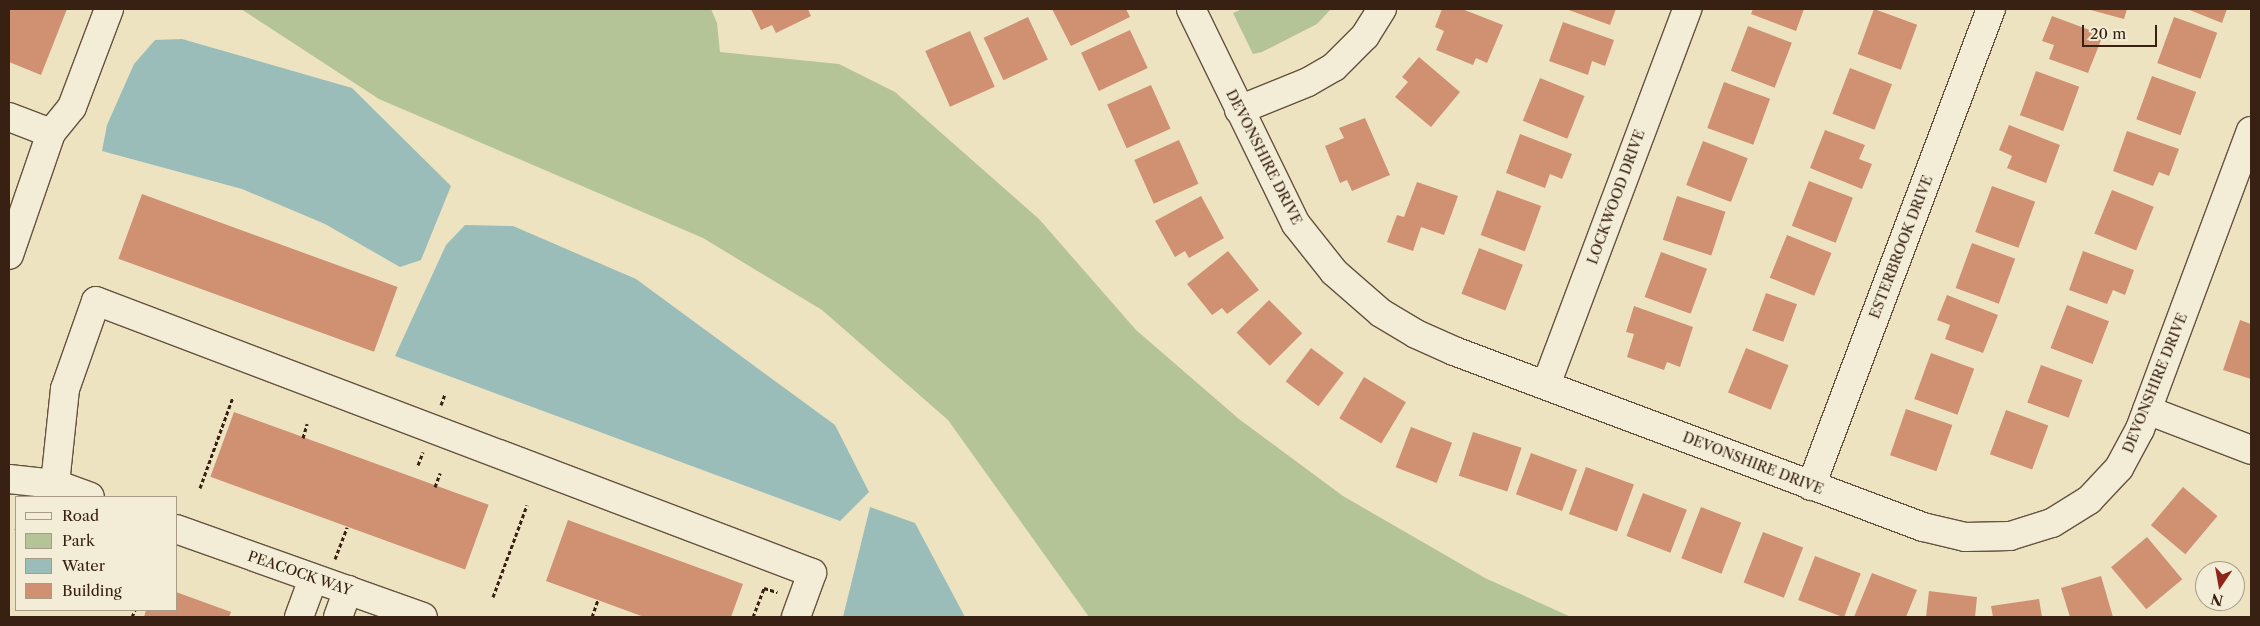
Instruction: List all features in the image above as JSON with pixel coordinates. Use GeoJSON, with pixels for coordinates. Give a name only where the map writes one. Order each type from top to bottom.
{"type":"FeatureCollection","features":[{"type":"Feature","properties":{"kind":"street"},"geometry":{"type":"LineString","coordinates":[[9,255],[50,133],[72,107],[109,9]]}},
{"type":"Feature","properties":{"kind":"street","name":"DEVONSHIRE DRIVE"},"geometry":{"type":"LineString","coordinates":[[1192,9],[1296,224],[1321,257],[1349,287],[1381,312],[1416,334],[1546,385],[1811,486],[1951,535],[1995,538],[2024,533],[2065,516],[2100,490],[2127,455],[2147,410],[2250,140]]}},
{"type":"Feature","properties":{"kind":"street"},"geometry":{"type":"LineString","coordinates":[[1240,110],[1308,82],[1334,67],[1365,36],[1382,9]]}},
{"type":"Feature","properties":{"kind":"street","name":"LOCKWOOD DRIVE"},"geometry":{"type":"LineString","coordinates":[[1546,385],[1687,9]]}},
{"type":"Feature","properties":{"kind":"street","name":"ESTERBROOK DRIVE"},"geometry":{"type":"LineString","coordinates":[[1811,486],[1991,9]]}},
{"type":"Feature","properties":{"kind":"street"},"geometry":{"type":"LineString","coordinates":[[9,117],[50,133]]}},
{"type":"Feature","properties":{"kind":"street"},"geometry":{"type":"LineString","coordinates":[[54,484],[65,389],[96,300],[812,573],[796,617]]}},
{"type":"Feature","properties":{"kind":"street"},"geometry":{"type":"LineString","coordinates":[[2147,410],[2251,450]]}},
{"type":"Feature","properties":{"kind":"street"},"geometry":{"type":"LineString","coordinates":[[9,479],[54,484],[87,496]]}},
{"type":"Feature","properties":{"kind":"street","name":"PEACOCK WAY"},"geometry":{"type":"LineString","coordinates":[[178,530],[324,571],[348,590],[423,617]]}},
{"type":"Feature","properties":{"kind":"street"},"geometry":{"type":"LineString","coordinates":[[299,617],[324,571]]}},
{"type":"Feature","properties":{"kind":"street"},"geometry":{"type":"LineString","coordinates":[[338,617],[348,590]]}},
{"type":"Feature","properties":{"kind":"path"},"geometry":{"type":"LineString","coordinates":[[200,488],[233,397]]}},
{"type":"Feature","properties":{"kind":"path"},"geometry":{"type":"LineString","coordinates":[[302,438],[307,424]]}},
{"type":"Feature","properties":{"kind":"path"},"geometry":{"type":"LineString","coordinates":[[435,486],[440,473]]}},
{"type":"Feature","properties":{"kind":"path"},"geometry":{"type":"LineString","coordinates":[[493,597],[527,505]]}},
{"type":"Feature","properties":{"kind":"path"},"geometry":{"type":"LineString","coordinates":[[324,571],[347,527]]}},
{"type":"Feature","properties":{"kind":"path"},"geometry":{"type":"LineString","coordinates":[[753,617],[764,588],[782,594]]}},
{"type":"Feature","properties":{"kind":"path"},"geometry":{"type":"LineString","coordinates":[[592,617],[598,600]]}},
{"type":"Feature","properties":{"kind":"green space"},"geometry":{"type":"Polygon","coordinates":[[[241,9],[711,9],[717,23],[720,52],[839,64],[895,92],[1039,219],[1136,330],[1239,419],[1343,496],[1485,578],[1571,617],[1089,617],[948,420],[822,310],[703,238],[379,99],[241,9]]]}},
{"type":"Feature","properties":{"kind":"green space"},"geometry":{"type":"Polygon","coordinates":[[[1242,9],[1331,9],[1317,24],[1262,52],[1253,54],[1233,13],[1242,9]]]}},
{"type":"Feature","properties":{"kind":"water"},"geometry":{"type":"Polygon","coordinates":[[[182,39],[352,88],[451,186],[421,260],[400,267],[325,224],[242,189],[102,151],[107,125],[134,64],[155,40],[182,39]]]}},
{"type":"Feature","properties":{"kind":"water"},"geometry":{"type":"Polygon","coordinates":[[[465,225],[513,226],[636,279],[835,425],[869,492],[840,521],[395,356],[446,245],[465,225]]]}},
{"type":"Feature","properties":{"kind":"water"},"geometry":{"type":"Polygon","coordinates":[[[870,507],[915,523],[965,617],[843,617],[870,507]]]}},
{"type":"Feature","properties":{"kind":"building"},"geometry":{"type":"Polygon","coordinates":[[[9,9],[67,9],[41,75],[9,62],[9,9]]]}},
{"type":"Feature","properties":{"kind":"building"},"geometry":{"type":"Polygon","coordinates":[[[751,9],[808,9],[811,16],[776,33],[772,25],[761,30],[751,9]]]}},
{"type":"Feature","properties":{"kind":"building"},"geometry":{"type":"Polygon","coordinates":[[[1052,9],[1126,9],[1130,17],[1071,46],[1052,9]]]}},
{"type":"Feature","properties":{"kind":"building"},"geometry":{"type":"Polygon","coordinates":[[[1442,9],[1462,9],[1503,25],[1487,63],[1476,58],[1473,65],[1436,50],[1444,31],[1435,27],[1442,9]]]}},
{"type":"Feature","properties":{"kind":"building"},"geometry":{"type":"Polygon","coordinates":[[[1566,9],[1616,9],[1610,25],[1566,9]]]}},
{"type":"Feature","properties":{"kind":"building"},"geometry":{"type":"Polygon","coordinates":[[[1753,9],[1804,9],[1796,31],[1751,14],[1753,9]]]}},
{"type":"Feature","properties":{"kind":"building"},"geometry":{"type":"Polygon","coordinates":[[[1874,9],[1917,25],[1901,70],[1858,54],[1874,9]]]}},
{"type":"Feature","properties":{"kind":"building"},"geometry":{"type":"Polygon","coordinates":[[[2087,9],[2127,9],[2124,19],[2087,9]]]}},
{"type":"Feature","properties":{"kind":"building"},"geometry":{"type":"Polygon","coordinates":[[[2187,9],[2227,9],[2222,23],[2187,9]]]}},
{"type":"Feature","properties":{"kind":"building"},"geometry":{"type":"Polygon","coordinates":[[[2052,16],[2103,35],[2088,73],[2049,59],[2054,45],[2042,41],[2052,16]]]}},
{"type":"Feature","properties":{"kind":"building"},"geometry":{"type":"Polygon","coordinates":[[[1028,17],[1048,60],[1003,80],[984,38],[1028,17]]]}},
{"type":"Feature","properties":{"kind":"building"},"geometry":{"type":"Polygon","coordinates":[[[2174,17],[2217,33],[2200,79],[2157,63],[2174,17]]]}},
{"type":"Feature","properties":{"kind":"building"},"geometry":{"type":"Polygon","coordinates":[[[1563,22],[1614,40],[1605,66],[1592,61],[1588,75],[1549,61],[1563,22]]]}},
{"type":"Feature","properties":{"kind":"building"},"geometry":{"type":"Polygon","coordinates":[[[1748,26],[1792,43],[1775,88],[1731,71],[1748,26]]]}},
{"type":"Feature","properties":{"kind":"building"},"geometry":{"type":"Polygon","coordinates":[[[1130,30],[1148,68],[1099,91],[1081,53],[1130,30]]]}},
{"type":"Feature","properties":{"kind":"building"},"geometry":{"type":"Polygon","coordinates":[[[970,31],[995,87],[950,107],[925,51],[970,31]]]}},
{"type":"Feature","properties":{"kind":"building"},"geometry":{"type":"Polygon","coordinates":[[[1419,57],[1460,92],[1431,127],[1395,97],[1408,82],[1402,77],[1419,57]]]}},
{"type":"Feature","properties":{"kind":"building"},"geometry":{"type":"Polygon","coordinates":[[[1850,68],[1892,84],[1874,130],[1832,114],[1850,68]]]}},
{"type":"Feature","properties":{"kind":"building"},"geometry":{"type":"Polygon","coordinates":[[[2036,71],[2079,87],[2063,131],[2020,115],[2036,71]]]}},
{"type":"Feature","properties":{"kind":"building"},"geometry":{"type":"Polygon","coordinates":[[[2152,76],[2196,92],[2180,135],[2136,119],[2152,76]]]}},
{"type":"Feature","properties":{"kind":"building"},"geometry":{"type":"Polygon","coordinates":[[[1540,78],[1585,96],[1567,139],[1523,121],[1540,78]]]}},
{"type":"Feature","properties":{"kind":"building"},"geometry":{"type":"Polygon","coordinates":[[[1724,82],[1770,99],[1753,145],[1707,128],[1724,82]]]}},
{"type":"Feature","properties":{"kind":"building"},"geometry":{"type":"Polygon","coordinates":[[[1151,85],[1171,129],[1127,148],[1107,105],[1151,85]]]}},
{"type":"Feature","properties":{"kind":"building"},"geometry":{"type":"Polygon","coordinates":[[[1365,118],[1390,175],[1352,191],[1347,180],[1340,183],[1325,146],[1344,138],[1339,128],[1365,118]]]}},
{"type":"Feature","properties":{"kind":"building"},"geometry":{"type":"Polygon","coordinates":[[[2009,125],[2060,145],[2046,183],[2007,168],[2012,156],[1999,150],[2009,125]]]}},
{"type":"Feature","properties":{"kind":"building"},"geometry":{"type":"Polygon","coordinates":[[[1825,130],[1865,145],[1859,159],[1872,164],[1862,189],[1810,168],[1825,130]]]}},
{"type":"Feature","properties":{"kind":"building"},"geometry":{"type":"Polygon","coordinates":[[[2127,131],[2179,149],[2169,176],[2159,172],[2153,186],[2113,171],[2127,131]]]}},
{"type":"Feature","properties":{"kind":"building"},"geometry":{"type":"Polygon","coordinates":[[[1520,134],[1572,154],[1562,179],[1550,174],[1545,188],[1506,173],[1520,134]]]}},
{"type":"Feature","properties":{"kind":"building"},"geometry":{"type":"Polygon","coordinates":[[[1179,140],[1199,184],[1154,204],[1134,160],[1179,140]]]}},
{"type":"Feature","properties":{"kind":"building"},"geometry":{"type":"Polygon","coordinates":[[[1703,141],[1748,158],[1731,202],[1686,185],[1703,141]]]}},
{"type":"Feature","properties":{"kind":"building"},"geometry":{"type":"Polygon","coordinates":[[[1809,181],[1853,198],[1836,243],[1792,226],[1809,181]]]}},
{"type":"Feature","properties":{"kind":"building"},"geometry":{"type":"Polygon","coordinates":[[[1417,182],[1458,196],[1444,235],[1421,227],[1413,251],[1387,242],[1397,215],[1404,217],[1417,182]]]}},
{"type":"Feature","properties":{"kind":"building"},"geometry":{"type":"Polygon","coordinates":[[[1992,186],[2035,202],[2018,248],[1975,232],[1992,186]]]}},
{"type":"Feature","properties":{"kind":"building"},"geometry":{"type":"Polygon","coordinates":[[[1497,190],[1541,206],[1525,251],[1481,235],[1497,190]]]}},
{"type":"Feature","properties":{"kind":"building"},"geometry":{"type":"Polygon","coordinates":[[[2112,190],[2154,207],[2136,250],[2094,234],[2112,190]]]}},
{"type":"Feature","properties":{"kind":"building"},"geometry":{"type":"Polygon","coordinates":[[[142,194],[398,287],[374,352],[118,259],[142,194]]]}},
{"type":"Feature","properties":{"kind":"building"},"geometry":{"type":"Polygon","coordinates":[[[1201,196],[1224,238],[1189,258],[1185,251],[1175,257],[1155,221],[1201,196]]]}},
{"type":"Feature","properties":{"kind":"building"},"geometry":{"type":"Polygon","coordinates":[[[1677,196],[1726,212],[1711,256],[1663,240],[1677,196]]]}},
{"type":"Feature","properties":{"kind":"building"},"geometry":{"type":"Polygon","coordinates":[[[1787,235],[1832,253],[1814,296],[1770,278],[1787,235]]]}},
{"type":"Feature","properties":{"kind":"building"},"geometry":{"type":"Polygon","coordinates":[[[1972,243],[2015,259],[1999,304],[1956,288],[1972,243]]]}},
{"type":"Feature","properties":{"kind":"building"},"geometry":{"type":"Polygon","coordinates":[[[1479,248],[1523,265],[1505,311],[1461,294],[1479,248]]]}},
{"type":"Feature","properties":{"kind":"building"},"geometry":{"type":"Polygon","coordinates":[[[1228,251],[1259,290],[1227,314],[1222,308],[1212,315],[1187,284],[1228,251]]]}},
{"type":"Feature","properties":{"kind":"building"},"geometry":{"type":"Polygon","coordinates":[[[2083,251],[2134,270],[2125,295],[2113,290],[2107,304],[2069,290],[2083,251]]]}},
{"type":"Feature","properties":{"kind":"building"},"geometry":{"type":"Polygon","coordinates":[[[1661,252],[1707,269],[1691,314],[1645,297],[1661,252]]]}},
{"type":"Feature","properties":{"kind":"building"},"geometry":{"type":"Polygon","coordinates":[[[1766,293],[1797,304],[1783,342],[1752,331],[1766,293]]]}},
{"type":"Feature","properties":{"kind":"building"},"geometry":{"type":"Polygon","coordinates":[[[1947,295],[1998,315],[1983,353],[1945,339],[1950,325],[1937,320],[1947,295]]]}},
{"type":"Feature","properties":{"kind":"building"},"geometry":{"type":"Polygon","coordinates":[[[1269,300],[1302,333],[1270,366],[1236,333],[1269,300]]]}},
{"type":"Feature","properties":{"kind":"building"},"geometry":{"type":"Polygon","coordinates":[[[2067,305],[2109,321],[2093,364],[2051,348],[2067,305]]]}},
{"type":"Feature","properties":{"kind":"building"},"geometry":{"type":"Polygon","coordinates":[[[1634,306],[1693,327],[1680,367],[1667,362],[1664,370],[1627,357],[1634,334],[1626,332],[1634,306]]]}},
{"type":"Feature","properties":{"kind":"building"},"geometry":{"type":"Polygon","coordinates":[[[2240,320],[2251,324],[2251,379],[2223,370],[2240,320]]]}},
{"type":"Feature","properties":{"kind":"building"},"geometry":{"type":"Polygon","coordinates":[[[1311,348],[1344,373],[1318,406],[1286,382],[1311,348]]]}},
{"type":"Feature","properties":{"kind":"building"},"geometry":{"type":"Polygon","coordinates":[[[1746,348],[1789,365],[1771,410],[1728,393],[1746,348]]]}},
{"type":"Feature","properties":{"kind":"building"},"geometry":{"type":"Polygon","coordinates":[[[1931,353],[1974,369],[1957,415],[1914,399],[1931,353]]]}},
{"type":"Feature","properties":{"kind":"building"},"geometry":{"type":"Polygon","coordinates":[[[2041,365],[2082,380],[2069,418],[2027,403],[2041,365]]]}},
{"type":"Feature","properties":{"kind":"building"},"geometry":{"type":"Polygon","coordinates":[[[1364,377],[1406,402],[1381,443],[1339,418],[1364,377]]]}},
{"type":"Feature","properties":{"kind":"building"},"geometry":{"type":"Polygon","coordinates":[[[1906,409],[1952,425],[1936,471],[1890,455],[1906,409]]]}},
{"type":"Feature","properties":{"kind":"building"},"geometry":{"type":"Polygon","coordinates":[[[2006,410],[2048,425],[2032,470],[1990,454],[2006,410]]]}},
{"type":"Feature","properties":{"kind":"building"},"geometry":{"type":"Polygon","coordinates":[[[234,412],[489,505],[465,570],[210,477],[234,412]]]}},
{"type":"Feature","properties":{"kind":"building"},"geometry":{"type":"Polygon","coordinates":[[[1411,427],[1452,443],[1437,483],[1396,467],[1411,427]]]}},
{"type":"Feature","properties":{"kind":"building"},"geometry":{"type":"Polygon","coordinates":[[[1473,432],[1522,448],[1507,492],[1459,476],[1473,432]]]}},
{"type":"Feature","properties":{"kind":"building"},"geometry":{"type":"Polygon","coordinates":[[[1531,453],[1577,470],[1562,511],[1516,494],[1531,453]]]}},
{"type":"Feature","properties":{"kind":"building"},"geometry":{"type":"Polygon","coordinates":[[[1586,467],[1634,484],[1617,531],[1569,514],[1586,467]]]}},
{"type":"Feature","properties":{"kind":"building"},"geometry":{"type":"Polygon","coordinates":[[[2183,487],[2217,516],[2185,554],[2151,525],[2183,487]]]}},
{"type":"Feature","properties":{"kind":"building"},"geometry":{"type":"Polygon","coordinates":[[[1643,493],[1687,510],[1670,553],[1627,536],[1643,493]]]}},
{"type":"Feature","properties":{"kind":"building"},"geometry":{"type":"Polygon","coordinates":[[[1701,507],[1741,522],[1721,574],[1681,558],[1701,507]]]}},
{"type":"Feature","properties":{"kind":"building"},"geometry":{"type":"Polygon","coordinates":[[[568,520],[743,584],[731,617],[644,617],[546,581],[568,520]]]}},
{"type":"Feature","properties":{"kind":"building"},"geometry":{"type":"Polygon","coordinates":[[[1763,532],[1803,547],[1784,598],[1744,582],[1763,532]]]}},
{"type":"Feature","properties":{"kind":"building"},"geometry":{"type":"Polygon","coordinates":[[[2147,537],[2182,579],[2146,609],[2111,567],[2147,537]]]}},
{"type":"Feature","properties":{"kind":"building"},"geometry":{"type":"Polygon","coordinates":[[[1815,556],[1861,574],[1844,617],[1798,600],[1815,556]]]}},
{"type":"Feature","properties":{"kind":"building"},"geometry":{"type":"Polygon","coordinates":[[[1872,573],[1917,590],[1906,617],[1854,617],[1872,573]]]}},
{"type":"Feature","properties":{"kind":"building"},"geometry":{"type":"Polygon","coordinates":[[[2101,576],[2113,617],[2070,617],[2061,588],[2101,576]]]}},
{"type":"Feature","properties":{"kind":"building"},"geometry":{"type":"Polygon","coordinates":[[[1929,591],[1977,597],[1975,617],[1926,617],[1929,591]]]}},
{"type":"Feature","properties":{"kind":"building"},"geometry":{"type":"Polygon","coordinates":[[[178,593],[231,612],[229,617],[144,617],[146,611],[178,611],[178,593]]]}},
{"type":"Feature","properties":{"kind":"building"},"geometry":{"type":"Polygon","coordinates":[[[2039,599],[2042,617],[1993,617],[1991,606],[2039,599]]]}}]}
